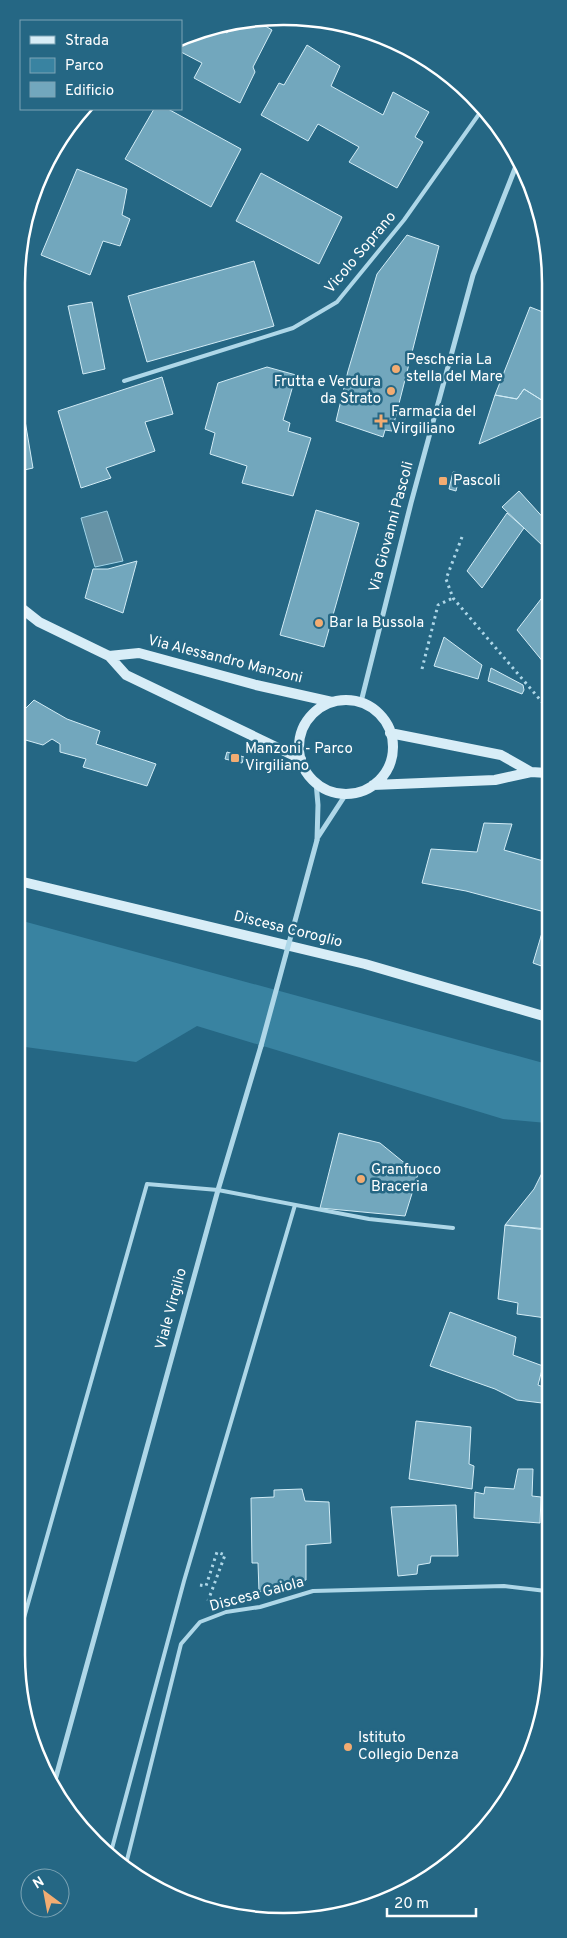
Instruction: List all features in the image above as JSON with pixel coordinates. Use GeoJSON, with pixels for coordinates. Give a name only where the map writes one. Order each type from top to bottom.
{"type":"FeatureCollection","features":[{"type":"Feature","properties":{"kind":"street","name":"Via Giovanni Pascoli"},"geometry":{"type":"LineString","coordinates":[[361,702],[406,522],[473,275],[515,169]]}},
{"type":"Feature","properties":{"kind":"street"},"geometry":{"type":"LineString","coordinates":[[25,611],[40,622],[109,656],[126,674],[301,759]]}},
{"type":"Feature","properties":{"kind":"street","name":"Via Alessandro Manzoni"},"geometry":{"type":"LineString","coordinates":[[109,656],[139,653],[256,685],[332,702]]}},
{"type":"Feature","properties":{"kind":"street"},"geometry":{"type":"LineString","coordinates":[[342,700],[361,702],[376,710],[387,722],[393,742],[392,759],[385,774],[373,785],[362,791],[346,794],[330,791],[316,782],[305,770],[301,759],[300,743],[304,727],[313,714],[332,702],[342,700]]}},
{"type":"Feature","properties":{"kind":"street"},"geometry":{"type":"LineString","coordinates":[[390,733],[501,755],[531,772]]}},
{"type":"Feature","properties":{"kind":"street"},"geometry":{"type":"LineString","coordinates":[[373,785],[495,780],[531,772],[542,773]]}},
{"type":"Feature","properties":{"kind":"street","name":"Viale Virgilio"},"geometry":{"type":"LineString","coordinates":[[316,782],[318,805],[317,840]]}},
{"type":"Feature","properties":{"kind":"street","name":"Viale Virgilio"},"geometry":{"type":"LineString","coordinates":[[56,1777],[317,840],[328,818],[346,794]]}},
{"type":"Feature","properties":{"kind":"street","name":"Discesa Coroglio"},"geometry":{"type":"LineString","coordinates":[[25,882],[365,964],[542,1016]]}},
{"type":"Feature","properties":{"kind":"lane","name":"Vicolo Soprano"},"geometry":{"type":"LineString","coordinates":[[124,381],[292,328],[337,302],[404,220],[479,114]]}},
{"type":"Feature","properties":{"kind":"lane"},"geometry":{"type":"LineString","coordinates":[[25,1614],[147,1184],[218,1190],[369,1219],[453,1228]]}},
{"type":"Feature","properties":{"kind":"lane"},"geometry":{"type":"LineString","coordinates":[[112,1848],[184,1581],[295,1205]]}},
{"type":"Feature","properties":{"kind":"lane","name":"Discesa Gaiola"},"geometry":{"type":"LineString","coordinates":[[127,1861],[181,1644],[200,1622],[226,1612],[260,1606],[313,1591],[504,1586],[542,1590]]}},
{"type":"Feature","properties":{"kind":"path"},"geometry":{"type":"LineString","coordinates":[[462,537],[446,579],[453,598],[542,702]]}},
{"type":"Feature","properties":{"kind":"path"},"geometry":{"type":"LineString","coordinates":[[422,668],[438,605],[453,598]]}},
{"type":"Feature","properties":{"kind":"path"},"geometry":{"type":"LineString","coordinates":[[184,1581],[206,1586],[217,1552],[225,1554],[200,1622]]}},
{"type":"Feature","properties":{"kind":"green space"},"geometry":{"type":"Polygon","coordinates":[[[25,922],[542,1063],[542,1123],[503,1119],[197,1026],[136,1062],[25,1047],[25,922]]]}},
{"type":"Feature","properties":{"kind":"shaded area"},"geometry":{"type":"Polygon","coordinates":[[[107,511],[123,561],[95,567],[81,518],[107,511]]]}},
{"type":"Feature","properties":{"kind":"building"},"geometry":{"type":"Polygon","coordinates":[[[265,26],[272,30],[253,67],[255,72],[240,103],[194,78],[202,63],[182,53],[182,46],[185,45],[217,34],[250,27],[265,26]]]}},
{"type":"Feature","properties":{"kind":"building"},"geometry":{"type":"Polygon","coordinates":[[[307,45],[340,66],[331,86],[383,115],[393,92],[429,112],[415,137],[423,142],[397,188],[349,162],[359,147],[318,124],[308,141],[261,115],[279,83],[284,85],[307,45]]]}},
{"type":"Feature","properties":{"kind":"building"},"geometry":{"type":"Polygon","coordinates":[[[153,110],[170,110],[241,149],[211,207],[125,159],[153,110]]]}},
{"type":"Feature","properties":{"kind":"building"},"geometry":{"type":"Polygon","coordinates":[[[77,169],[127,189],[122,215],[130,219],[120,246],[103,241],[90,275],[41,255],[77,169]]]}},
{"type":"Feature","properties":{"kind":"building"},"geometry":{"type":"Polygon","coordinates":[[[261,173],[342,217],[319,264],[236,221],[261,173]]]}},
{"type":"Feature","properties":{"kind":"building"},"geometry":{"type":"Polygon","coordinates":[[[407,235],[439,246],[392,431],[385,430],[383,437],[336,421],[348,371],[377,274],[407,235]]]}},
{"type":"Feature","properties":{"kind":"building"},"geometry":{"type":"Polygon","coordinates":[[[254,261],[274,326],[147,362],[128,296],[254,261]]]}},
{"type":"Feature","properties":{"kind":"building"},"geometry":{"type":"Polygon","coordinates":[[[92,302],[105,369],[83,374],[68,306],[92,302]]]}},
{"type":"Feature","properties":{"kind":"building"},"geometry":{"type":"Polygon","coordinates":[[[530,307],[542,312],[542,400],[524,389],[517,399],[495,395],[530,307]]]}},
{"type":"Feature","properties":{"kind":"building"},"geometry":{"type":"Polygon","coordinates":[[[267,367],[296,375],[283,420],[290,423],[288,431],[311,438],[293,496],[242,483],[247,466],[210,454],[215,433],[205,429],[218,383],[267,367]]]}},
{"type":"Feature","properties":{"kind":"building"},"geometry":{"type":"Polygon","coordinates":[[[162,377],[173,414],[145,422],[155,451],[106,468],[111,478],[81,488],[58,411],[162,377]]]}},
{"type":"Feature","properties":{"kind":"building"},"geometry":{"type":"Polygon","coordinates":[[[524,389],[542,400],[542,417],[479,444],[495,395],[517,399],[524,389]]]}},
{"type":"Feature","properties":{"kind":"building"},"geometry":{"type":"Polygon","coordinates":[[[25,421],[33,468],[25,470],[25,421]]]}},
{"type":"Feature","properties":{"kind":"building"},"geometry":{"type":"Polygon","coordinates":[[[453,472],[460,473],[456,491],[449,489],[453,472]]]}},
{"type":"Feature","properties":{"kind":"building"},"geometry":{"type":"Polygon","coordinates":[[[519,491],[542,516],[542,545],[502,507],[519,491]]]}},
{"type":"Feature","properties":{"kind":"building"},"geometry":{"type":"Polygon","coordinates":[[[316,510],[359,523],[324,647],[280,635],[316,510]]]}},
{"type":"Feature","properties":{"kind":"building"},"geometry":{"type":"Polygon","coordinates":[[[507,513],[524,528],[482,588],[467,571],[507,513]]]}},
{"type":"Feature","properties":{"kind":"building"},"geometry":{"type":"Polygon","coordinates":[[[137,561],[123,613],[85,598],[93,569],[108,569],[137,561]]]}},
{"type":"Feature","properties":{"kind":"building"},"geometry":{"type":"Polygon","coordinates":[[[542,598],[542,661],[517,630],[542,598]]]}},
{"type":"Feature","properties":{"kind":"building"},"geometry":{"type":"Polygon","coordinates":[[[444,637],[482,665],[478,679],[434,666],[444,637]]]}},
{"type":"Feature","properties":{"kind":"building"},"geometry":{"type":"Polygon","coordinates":[[[491,668],[523,685],[524,690],[522,694],[488,681],[491,668]]]}},
{"type":"Feature","properties":{"kind":"building"},"geometry":{"type":"Polygon","coordinates":[[[34,700],[67,719],[100,731],[96,744],[156,764],[147,786],[83,767],[86,759],[60,752],[60,744],[52,739],[43,745],[25,740],[25,709],[34,700]]]}},
{"type":"Feature","properties":{"kind":"building"},"geometry":{"type":"Polygon","coordinates":[[[227,752],[244,757],[242,763],[225,759],[227,752]]]}},
{"type":"Feature","properties":{"kind":"building"},"geometry":{"type":"Polygon","coordinates":[[[484,823],[512,824],[504,850],[542,861],[541,911],[466,891],[422,883],[431,849],[477,852],[484,823]]]}},
{"type":"Feature","properties":{"kind":"building"},"geometry":{"type":"Polygon","coordinates":[[[542,933],[542,966],[533,963],[542,933]]]}},
{"type":"Feature","properties":{"kind":"building"},"geometry":{"type":"Polygon","coordinates":[[[339,1133],[380,1143],[418,1174],[405,1216],[320,1208],[339,1133]]]}},
{"type":"Feature","properties":{"kind":"building"},"geometry":{"type":"Polygon","coordinates":[[[542,1173],[542,1229],[505,1225],[534,1189],[542,1173]]]}},
{"type":"Feature","properties":{"kind":"building"},"geometry":{"type":"Polygon","coordinates":[[[505,1225],[542,1229],[542,1317],[517,1314],[518,1303],[498,1299],[505,1225]]]}},
{"type":"Feature","properties":{"kind":"building"},"geometry":{"type":"Polygon","coordinates":[[[450,1312],[516,1337],[513,1355],[542,1366],[538,1385],[542,1386],[542,1403],[517,1400],[495,1389],[430,1366],[450,1312]]]}},
{"type":"Feature","properties":{"kind":"building"},"geometry":{"type":"Polygon","coordinates":[[[416,1421],[471,1427],[469,1464],[474,1466],[472,1489],[409,1479],[416,1421]]]}},
{"type":"Feature","properties":{"kind":"building"},"geometry":{"type":"Polygon","coordinates":[[[518,1469],[533,1469],[532,1496],[541,1497],[540,1523],[474,1518],[475,1492],[484,1494],[485,1487],[514,1489],[518,1469]]]}},
{"type":"Feature","properties":{"kind":"building"},"geometry":{"type":"Polygon","coordinates":[[[302,1489],[305,1501],[329,1502],[331,1543],[306,1545],[306,1580],[259,1592],[258,1563],[252,1563],[251,1498],[274,1497],[274,1490],[302,1489]]]}},
{"type":"Feature","properties":{"kind":"building"},"geometry":{"type":"Polygon","coordinates":[[[456,1505],[458,1556],[431,1556],[430,1563],[418,1565],[417,1574],[398,1576],[391,1507],[456,1505]]]}},
{"type":"Feature","properties":{"kind":"place","name":"Pescheria La stella del Mare"},"geometry":{"type":"Point","coordinates":[396,369]}},
{"type":"Feature","properties":{"kind":"place","name":"Frutta e Verdura da Strato"},"geometry":{"type":"Point","coordinates":[391,391]}},
{"type":"Feature","properties":{"kind":"place","name":"Farmacia del Virgiliano"},"geometry":{"type":"Point","coordinates":[381,421]}},
{"type":"Feature","properties":{"kind":"place","name":"Pascoli"},"geometry":{"type":"Point","coordinates":[443,481]}},
{"type":"Feature","properties":{"kind":"place","name":"Bar la Bussola"},"geometry":{"type":"Point","coordinates":[319,623]}},
{"type":"Feature","properties":{"kind":"place","name":"Manzoni - Parco Virgiliano"},"geometry":{"type":"Point","coordinates":[235,758]}},
{"type":"Feature","properties":{"kind":"place","name":"Granfuoco Braceria"},"geometry":{"type":"Point","coordinates":[361,1179]}},
{"type":"Feature","properties":{"kind":"place","name":"Istituto Collegio Denza"},"geometry":{"type":"Point","coordinates":[348,1747]}}]}
